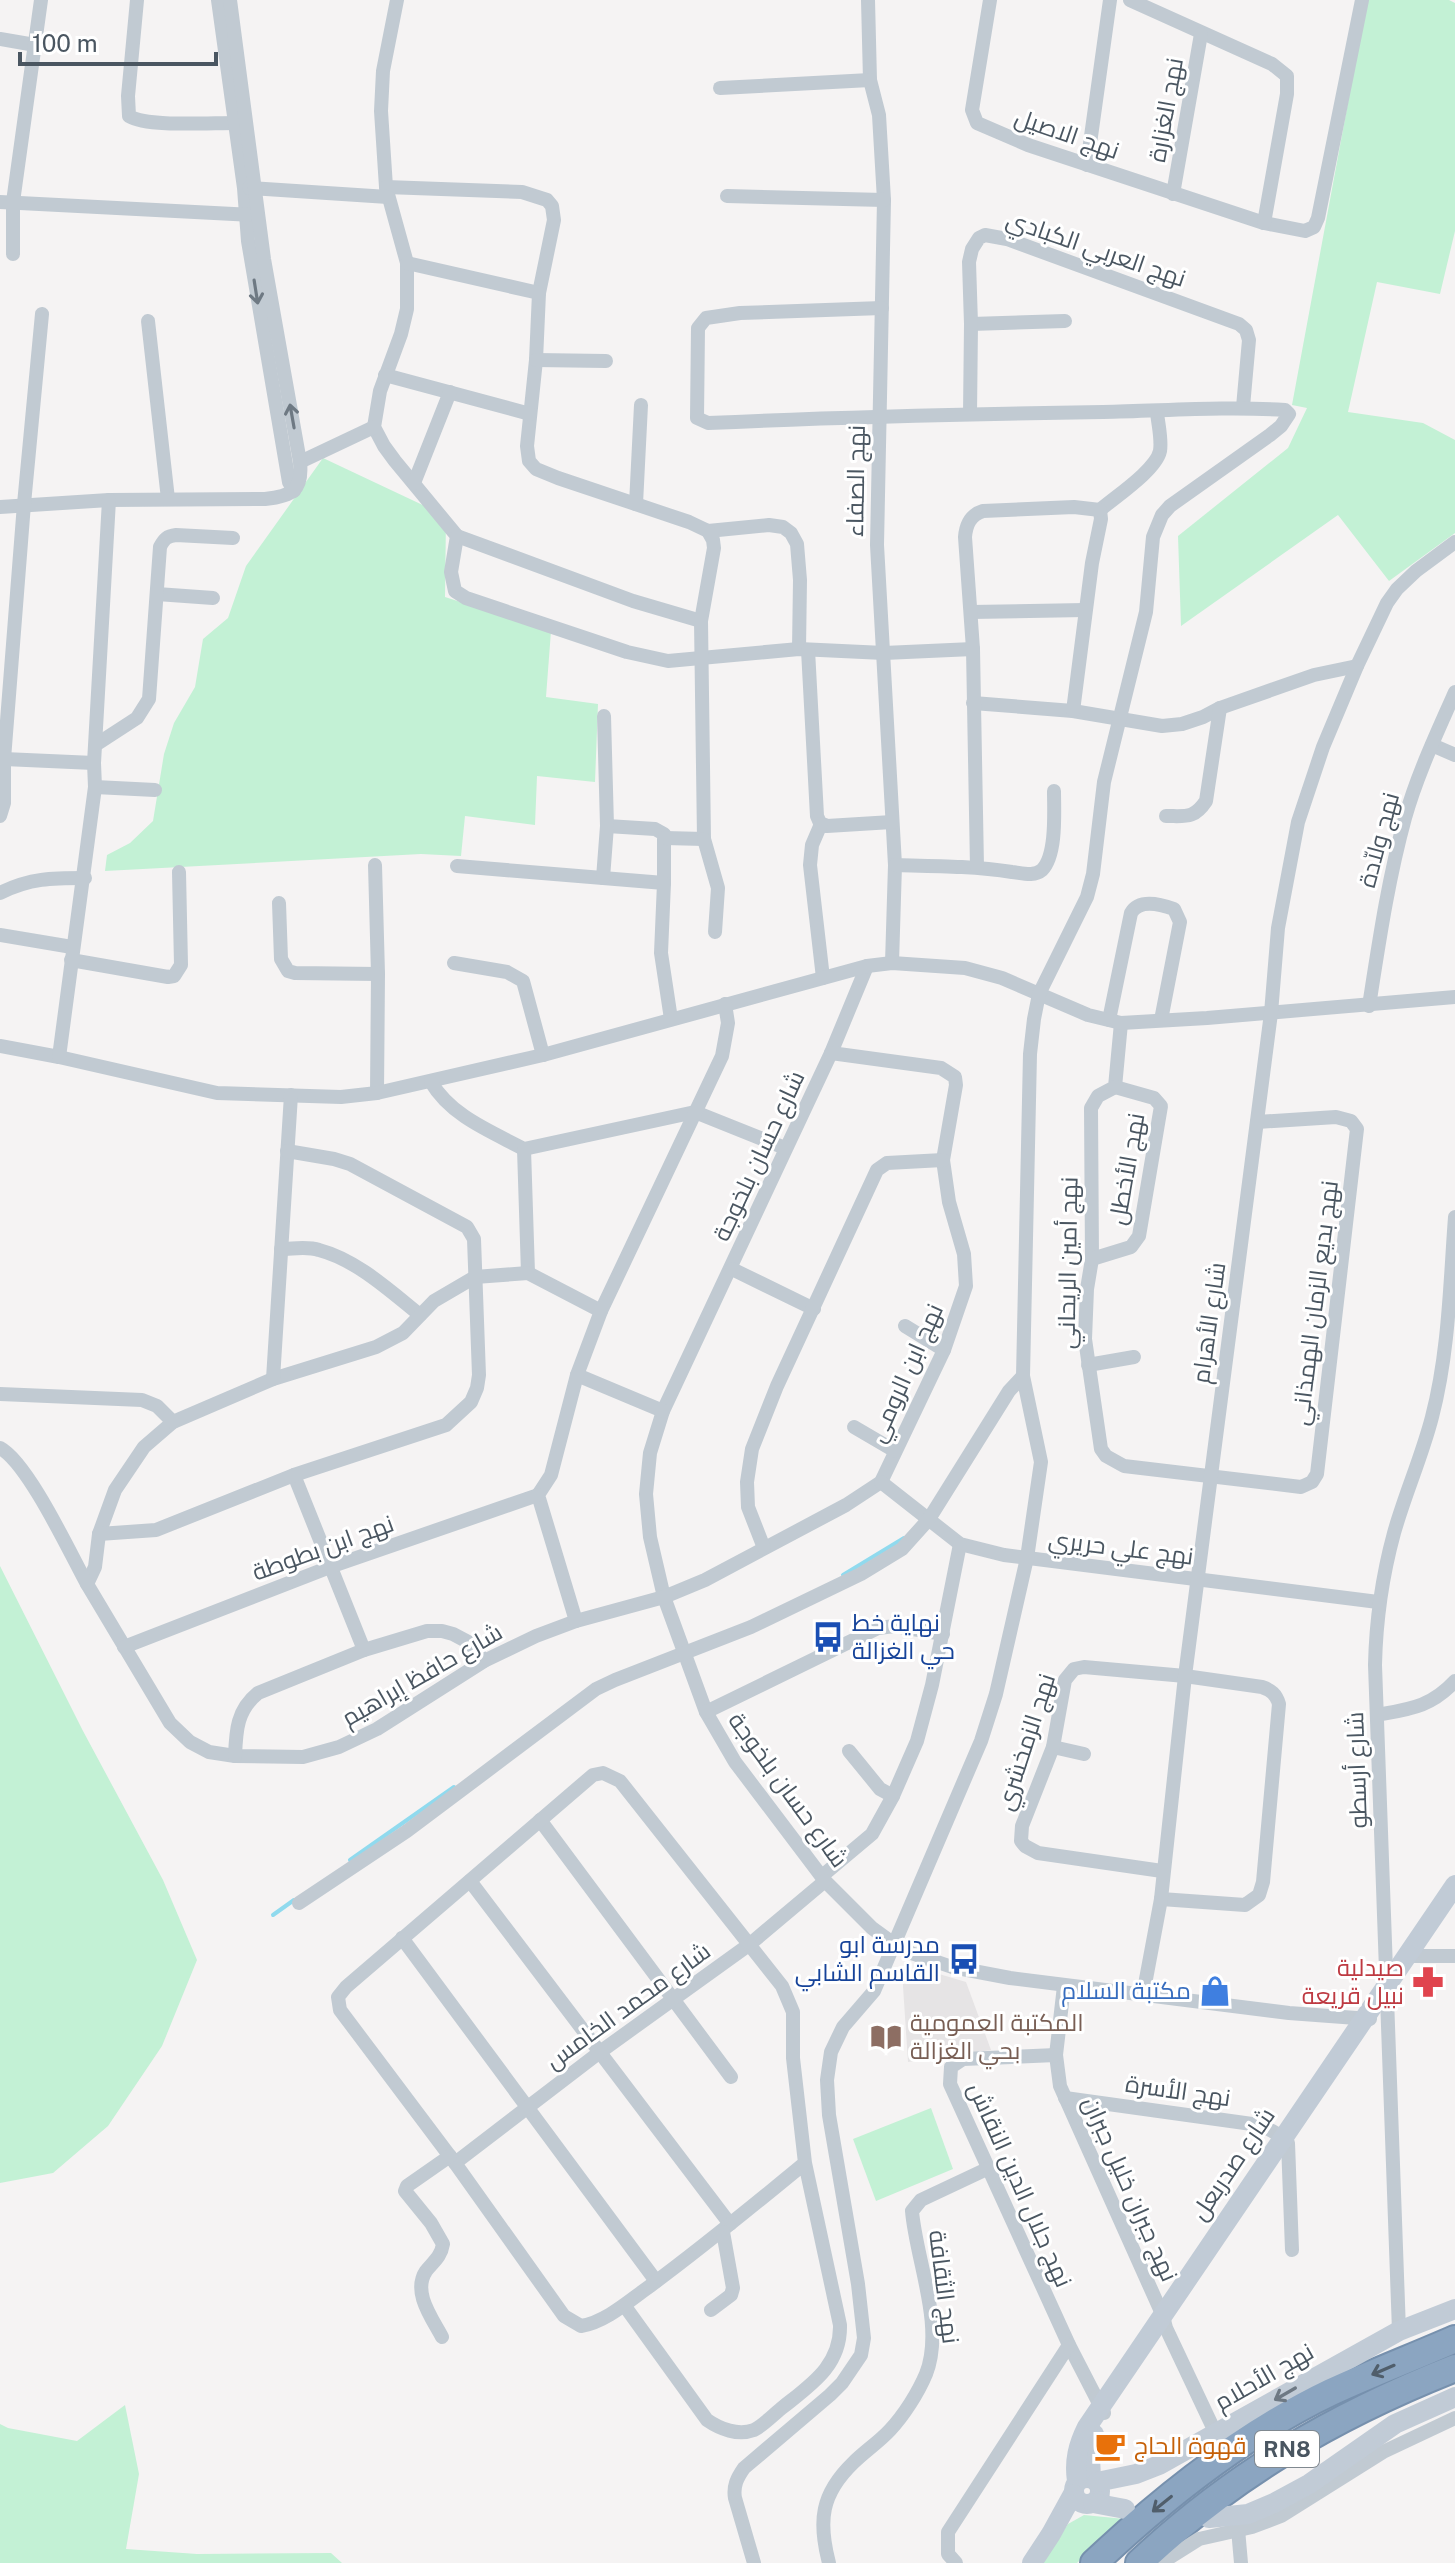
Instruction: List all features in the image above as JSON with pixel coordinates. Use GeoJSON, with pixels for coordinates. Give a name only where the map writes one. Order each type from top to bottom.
{"type":"FeatureCollection","features":[{"type":"Feature","properties":{"kind":"highway","name":"RN8"},"geometry":{"type":"LineString","coordinates":[[1094,2563],[1169,2497],[1271,2426],[1330,2393],[1455,2339]]}},
{"type":"Feature","properties":{"kind":"highway","name":"RN8"},"geometry":{"type":"LineString","coordinates":[[1139,2563],[1178,2525],[1279,2453],[1346,2416],[1455,2368]]}},
{"type":"Feature","properties":{"kind":"highway","name":"RN8"},"geometry":{"type":"LineString","coordinates":[[1346,2416],[1455,2377]]}},
{"type":"Feature","properties":{"kind":"street"},"geometry":{"type":"LineString","coordinates":[[12,254],[6,202],[41,0]]}},
{"type":"Feature","properties":{"kind":"street"},"geometry":{"type":"LineString","coordinates":[[137,0],[129,116],[151,122],[241,123]]}},
{"type":"Feature","properties":{"kind":"street"},"geometry":{"type":"LineString","coordinates":[[218,0],[250,188],[259,315],[289,482],[294,491]]}},
{"type":"Feature","properties":{"kind":"street"},"geometry":{"type":"LineString","coordinates":[[230,0],[241,123]]}},
{"type":"Feature","properties":{"kind":"street"},"geometry":{"type":"LineString","coordinates":[[397,0],[383,71],[382,98],[387,192],[407,263],[407,309],[380,391],[374,427],[384,446],[457,536],[619,596],[701,621]]}},
{"type":"Feature","properties":{"kind":"street","name":"نهج الصفاء"},"geometry":{"type":"LineString","coordinates":[[868,0],[870,80],[879,115],[884,200],[877,545],[895,865],[892,963]]}},
{"type":"Feature","properties":{"kind":"street","name":"نهج الاصيل"},"geometry":{"type":"LineString","coordinates":[[990,0],[972,110],[975,120],[991,130],[1173,194],[1264,223],[1305,231],[1314,227],[1362,0]]}},
{"type":"Feature","properties":{"kind":"street"},"geometry":{"type":"LineString","coordinates":[[1087,165],[1110,0]]}},
{"type":"Feature","properties":{"kind":"street"},"geometry":{"type":"LineString","coordinates":[[1130,0],[1272,64],[1287,76],[1287,94],[1264,223]]}},
{"type":"Feature","properties":{"kind":"street","name":"نهج الغزارة"},"geometry":{"type":"LineString","coordinates":[[1173,194],[1201,34]]}},
{"type":"Feature","properties":{"kind":"street"},"geometry":{"type":"LineString","coordinates":[[0,39],[35,45]]}},
{"type":"Feature","properties":{"kind":"street"},"geometry":{"type":"LineString","coordinates":[[720,88],[870,80]]}},
{"type":"Feature","properties":{"kind":"street"},"geometry":{"type":"LineString","coordinates":[[250,188],[522,192],[547,200],[552,206],[554,220],[539,293],[527,446],[529,461],[536,469],[708,531],[769,525],[783,527],[791,533],[797,544],[817,816],[821,824],[827,826],[892,822]]}},
{"type":"Feature","properties":{"kind":"street"},"geometry":{"type":"LineString","coordinates":[[727,196],[884,200]]}},
{"type":"Feature","properties":{"kind":"street"},"geometry":{"type":"LineString","coordinates":[[6,202],[251,215]]}},
{"type":"Feature","properties":{"kind":"street"},"geometry":{"type":"LineString","coordinates":[[0,507],[109,500],[265,499],[294,491],[300,483],[300,462],[251,215]]}},
{"type":"Feature","properties":{"kind":"street","name":"نهج العربي الكبادي"},"geometry":{"type":"LineString","coordinates":[[970,414],[969,262],[972,249],[985,235],[1239,324],[1249,340],[1243,407]]}},
{"type":"Feature","properties":{"kind":"street"},"geometry":{"type":"LineString","coordinates":[[407,263],[539,293]]}},
{"type":"Feature","properties":{"kind":"street"},"geometry":{"type":"LineString","coordinates":[[754,2563],[735,2498],[738,2476],[842,2383],[861,2355],[864,2338],[829,2115],[827,2080],[834,2041],[874,1991],[981,1741],[996,1694],[1027,1558],[1041,1462],[1023,1376],[1030,1054],[1039,994],[1087,897],[1097,848],[1104,782],[1146,612],[1153,537],[1162,515],[1170,506],[1270,435],[1288,417],[1285,410],[1243,407],[1157,412],[879,415],[708,423],[701,421],[696,413],[698,328],[706,318],[882,308]]}},
{"type":"Feature","properties":{"kind":"street"},"geometry":{"type":"LineString","coordinates":[[0,816],[4,803],[2,757],[42,314]]}},
{"type":"Feature","properties":{"kind":"street"},"geometry":{"type":"LineString","coordinates":[[148,321],[168,499]]}},
{"type":"Feature","properties":{"kind":"street"},"geometry":{"type":"LineString","coordinates":[[971,324],[1065,321]]}},
{"type":"Feature","properties":{"kind":"street"},"geometry":{"type":"LineString","coordinates":[[536,360],[606,361]]}},
{"type":"Feature","properties":{"kind":"street"},"geometry":{"type":"LineString","coordinates":[[385,375],[530,414]]}},
{"type":"Feature","properties":{"kind":"street"},"geometry":{"type":"LineString","coordinates":[[414,483],[450,392]]}},
{"type":"Feature","properties":{"kind":"street"},"geometry":{"type":"LineString","coordinates":[[636,504],[641,405]]}},
{"type":"Feature","properties":{"kind":"street"},"geometry":{"type":"LineString","coordinates":[[977,867],[973,649],[965,537],[968,522],[976,513],[1074,507],[1100,510],[1137,479],[1158,456],[1161,445],[1157,412]]}},
{"type":"Feature","properties":{"kind":"street"},"geometry":{"type":"LineString","coordinates":[[300,462],[374,427]]}},
{"type":"Feature","properties":{"kind":"street"},"geometry":{"type":"LineString","coordinates":[[59,1057],[95,787],[109,500]]}},
{"type":"Feature","properties":{"kind":"street"},"geometry":{"type":"LineString","coordinates":[[1073,711],[1100,510]]}},
{"type":"Feature","properties":{"kind":"street"},"geometry":{"type":"LineString","coordinates":[[708,531],[714,548],[701,621],[704,839],[718,888],[715,932]]}},
{"type":"Feature","properties":{"kind":"street"},"geometry":{"type":"LineString","coordinates":[[97,744],[137,718],[146,707],[160,547],[168,536],[233,538]]}},
{"type":"Feature","properties":{"kind":"street"},"geometry":{"type":"LineString","coordinates":[[457,536],[451,583],[459,595],[650,658],[668,661],[804,649],[884,653],[973,649]]}},
{"type":"Feature","properties":{"kind":"street","name":"شارع الأهرام"},"geometry":{"type":"LineString","coordinates":[[1143,1995],[1161,1899],[1185,1676],[1271,1013],[1278,928],[1298,822],[1323,747],[1387,603],[1397,589],[1455,542]]}},
{"type":"Feature","properties":{"kind":"street"},"geometry":{"type":"LineString","coordinates":[[157,594],[213,598]]}},
{"type":"Feature","properties":{"kind":"street"},"geometry":{"type":"LineString","coordinates":[[971,612],[1085,610]]}},
{"type":"Feature","properties":{"kind":"street"},"geometry":{"type":"LineString","coordinates":[[973,703],[1073,711],[1162,726],[1182,724],[1314,675],[1357,666]]}},
{"type":"Feature","properties":{"kind":"street","name":"نهج ولاّدة"},"geometry":{"type":"LineString","coordinates":[[1369,1006],[1385,901],[1405,815],[1455,692]]}},
{"type":"Feature","properties":{"kind":"street"},"geometry":{"type":"LineString","coordinates":[[1166,816],[1186,816],[1199,812],[1206,801],[1220,708]]}},
{"type":"Feature","properties":{"kind":"street"},"geometry":{"type":"LineString","coordinates":[[603,878],[607,826],[604,716]]}},
{"type":"Feature","properties":{"kind":"street"},"geometry":{"type":"LineString","coordinates":[[1432,745],[1455,755]]}},
{"type":"Feature","properties":{"kind":"street"},"geometry":{"type":"LineString","coordinates":[[2,757],[94,763]]}},
{"type":"Feature","properties":{"kind":"street"},"geometry":{"type":"LineString","coordinates":[[95,787],[155,790]]}},
{"type":"Feature","properties":{"kind":"street"},"geometry":{"type":"LineString","coordinates":[[895,865],[977,867],[1032,874],[1044,868],[1053,838],[1054,791]]}},
{"type":"Feature","properties":{"kind":"street"},"geometry":{"type":"LineString","coordinates":[[821,824],[812,845],[810,865],[823,978]]}},
{"type":"Feature","properties":{"kind":"street"},"geometry":{"type":"LineString","coordinates":[[607,826],[655,829],[665,838],[704,839]]}},
{"type":"Feature","properties":{"kind":"street"},"geometry":{"type":"LineString","coordinates":[[665,838],[661,953],[671,1019]]}},
{"type":"Feature","properties":{"kind":"street"},"geometry":{"type":"LineString","coordinates":[[375,865],[377,1093]]}},
{"type":"Feature","properties":{"kind":"street"},"geometry":{"type":"LineString","coordinates":[[457,866],[664,883]]}},
{"type":"Feature","properties":{"kind":"street"},"geometry":{"type":"LineString","coordinates":[[0,935],[174,976],[181,965],[179,872]]}},
{"type":"Feature","properties":{"kind":"street"},"geometry":{"type":"LineString","coordinates":[[0,893],[39,878],[85,878]]}},
{"type":"Feature","properties":{"kind":"street"},"geometry":{"type":"LineString","coordinates":[[279,903],[281,959],[288,971],[378,974]]}},
{"type":"Feature","properties":{"kind":"street"},"geometry":{"type":"LineString","coordinates":[[1115,1087],[1115,1021],[1131,913],[1134,908],[1144,904],[1174,909],[1180,922],[1161,1020]]}},
{"type":"Feature","properties":{"kind":"street"},"geometry":{"type":"LineString","coordinates":[[454,963],[507,972],[523,981],[543,1055]]}},
{"type":"Feature","properties":{"kind":"street"},"geometry":{"type":"LineString","coordinates":[[0,1046],[217,1093],[341,1097],[431,1082],[543,1055],[867,966],[892,963],[965,968],[1002,978],[1088,1015],[1115,1021],[1271,1013],[1455,997]]}},
{"type":"Feature","properties":{"kind":"street","name":"شارع حسان بلخوجة"},"geometry":{"type":"LineString","coordinates":[[867,966],[831,1053],[732,1269],[663,1411],[650,1453],[646,1494],[650,1537],[664,1597],[706,1712],[735,1762],[824,1879],[872,1928],[894,1944],[952,1967],[1064,1986],[1289,2013],[1368,2018]]}},
{"type":"Feature","properties":{"kind":"street"},"geometry":{"type":"LineString","coordinates":[[576,1621],[538,1495],[551,1475],[577,1375],[601,1311],[726,1043],[728,1023],[725,1004]]}},
{"type":"Feature","properties":{"kind":"street","name":"نهج ابن الرومي"},"geometry":{"type":"LineString","coordinates":[[831,1053],[941,1068],[955,1077],[956,1085],[943,1160],[949,1202],[964,1254],[966,1286],[944,1350],[881,1482]]}},
{"type":"Feature","properties":{"kind":"street"},"geometry":{"type":"LineString","coordinates":[[431,1082],[453,1110],[524,1149],[695,1112],[785,1148]]}},
{"type":"Feature","properties":{"kind":"street","name":"نهج الأخطل"},"geometry":{"type":"LineString","coordinates":[[1092,1259],[1131,1247],[1139,1236],[1161,1106],[1154,1098],[1115,1087]]}},
{"type":"Feature","properties":{"kind":"street","name":"نهج أمين الريحاني"},"geometry":{"type":"LineString","coordinates":[[1115,1087],[1098,1096],[1091,1108],[1092,1259],[1085,1339],[1101,1449],[1106,1456],[1124,1466],[1211,1476]]}},
{"type":"Feature","properties":{"kind":"street"},"geometry":{"type":"LineString","coordinates":[[273,1379],[291,1095]]}},
{"type":"Feature","properties":{"kind":"street","name":"نهج بديع الزمان الهمذاني"},"geometry":{"type":"LineString","coordinates":[[1211,1476],[1301,1487],[1312,1482],[1317,1474],[1357,1129],[1351,1121],[1336,1117],[1257,1122]]}},
{"type":"Feature","properties":{"kind":"street"},"geometry":{"type":"LineString","coordinates":[[524,1149],[528,1273]]}},
{"type":"Feature","properties":{"kind":"street"},"geometry":{"type":"LineString","coordinates":[[99,1534],[156,1530],[294,1475],[446,1425],[471,1402],[479,1375],[474,1239],[467,1227],[350,1164],[287,1151]]}},
{"type":"Feature","properties":{"kind":"street"},"geometry":{"type":"LineString","coordinates":[[764,1548],[748,1507],[747,1482],[759,1427],[881,1165],[943,1160]]}},
{"type":"Feature","properties":{"kind":"street","name":"شارع أرسطو"},"geometry":{"type":"LineString","coordinates":[[1399,2331],[1375,1665],[1378,1602],[1394,1533],[1449,1358],[1455,1217]]}},
{"type":"Feature","properties":{"kind":"street"},"geometry":{"type":"LineString","coordinates":[[281,1249],[312,1249],[328,1253],[384,1285],[420,1315]]}},
{"type":"Feature","properties":{"kind":"street"},"geometry":{"type":"LineString","coordinates":[[732,1269],[814,1309]]}},
{"type":"Feature","properties":{"kind":"street"},"geometry":{"type":"LineString","coordinates":[[87,1584],[95,1567],[99,1534],[115,1490],[144,1447],[173,1422],[273,1379],[376,1347],[403,1333],[448,1291],[475,1277],[528,1273],[601,1311]]}},
{"type":"Feature","properties":{"kind":"street"},"geometry":{"type":"LineString","coordinates":[[905,1326],[944,1350]]}},
{"type":"Feature","properties":{"kind":"street"},"geometry":{"type":"LineString","coordinates":[[1088,1365],[1134,1357]]}},
{"type":"Feature","properties":{"kind":"street"},"geometry":{"type":"LineString","coordinates":[[577,1375],[663,1411]]}},
{"type":"Feature","properties":{"kind":"street"},"geometry":{"type":"LineString","coordinates":[[299,1903],[407,1831],[596,1689],[751,1627],[861,1574],[902,1549],[929,1519],[995,1412],[1023,1376]]}},
{"type":"Feature","properties":{"kind":"street"},"geometry":{"type":"LineString","coordinates":[[0,1394],[142,1400],[157,1406],[173,1422]]}},
{"type":"Feature","properties":{"kind":"street"},"geometry":{"type":"LineString","coordinates":[[854,1427],[895,1451]]}},
{"type":"Feature","properties":{"kind":"street","name":"شارع حافظ إبراهيم"},"geometry":{"type":"LineString","coordinates":[[0,1448],[9,1453],[29,1479],[170,1723],[190,1742],[209,1752],[235,1756],[303,1757],[339,1747],[377,1729],[484,1661],[576,1621],[664,1597],[705,1580],[846,1505],[881,1482]]}},
{"type":"Feature","properties":{"kind":"street"},"geometry":{"type":"LineString","coordinates":[[294,1475],[364,1650]]}},
{"type":"Feature","properties":{"kind":"street","name":"نهج علي حريري"},"geometry":{"type":"LineString","coordinates":[[881,1482],[960,1544],[1027,1558],[1378,1602]]}},
{"type":"Feature","properties":{"kind":"street","name":"نهج ابن بطوطة"},"geometry":{"type":"LineString","coordinates":[[124,1647],[330,1567],[538,1495]]}},
{"type":"Feature","properties":{"kind":"street","name":"شارع محمد الخامس"},"geometry":{"type":"LineString","coordinates":[[442,2337],[421,2291],[423,2277],[438,2258],[443,2244],[431,2223],[405,2191],[407,2186],[452,2160],[527,2108],[750,1944],[872,1834],[917,1741],[943,1634],[960,1544]]}},
{"type":"Feature","properties":{"kind":"street"},"geometry":{"type":"LineString","coordinates":[[706,1712],[878,1628],[895,1626],[943,1634]]}},
{"type":"Feature","properties":{"kind":"street"},"geometry":{"type":"LineString","coordinates":[[235,1756],[238,1720],[248,1701],[258,1693],[364,1650],[427,1631],[442,1631],[470,1643],[484,1661]]}},
{"type":"Feature","properties":{"kind":"street","name":"نهج الزمخشري"},"geometry":{"type":"LineString","coordinates":[[1162,1871],[1038,1853],[1021,1841],[1022,1826],[1053,1747],[1065,1680],[1074,1669],[1084,1667],[1185,1676]]}},
{"type":"Feature","properties":{"kind":"street"},"geometry":{"type":"LineString","coordinates":[[1161,1899],[1245,1905],[1259,1895],[1263,1882],[1279,1704],[1271,1690],[1262,1687],[1185,1676]]}},
{"type":"Feature","properties":{"kind":"street"},"geometry":{"type":"LineString","coordinates":[[1377,1715],[1421,1707],[1455,1681]]}},
{"type":"Feature","properties":{"kind":"street"},"geometry":{"type":"LineString","coordinates":[[1053,1747],[1084,1754]]}},
{"type":"Feature","properties":{"kind":"street"},"geometry":{"type":"LineString","coordinates":[[849,1751],[880,1789],[893,1796]]}},
{"type":"Feature","properties":{"kind":"street"},"geometry":{"type":"LineString","coordinates":[[624,2305],[707,2420],[718,2428],[744,2432],[754,2429],[821,2377],[837,2353],[840,2338],[840,2325],[805,2163],[793,2058],[793,2012],[782,1986],[620,1781],[603,1773],[593,1775],[346,1987],[338,1997],[340,2010],[569,2320],[581,2326],[589,2325],[624,2305],[805,2163]]}},
{"type":"Feature","properties":{"kind":"street"},"geometry":{"type":"LineString","coordinates":[[540,1820],[731,2077]]}},
{"type":"Feature","properties":{"kind":"street"},"geometry":{"type":"LineString","coordinates":[[470,1881],[600,2052],[726,2228],[733,2288],[731,2295],[711,2310]]}},
{"type":"Feature","properties":{"kind":"street"},"geometry":{"type":"LineString","coordinates":[[1411,1956],[1455,1885]]}},
{"type":"Feature","properties":{"kind":"street"},"geometry":{"type":"LineString","coordinates":[[1386,1992],[1455,1899]]}},
{"type":"Feature","properties":{"kind":"street"},"geometry":{"type":"LineString","coordinates":[[402,1938],[656,2281]]}},
{"type":"Feature","properties":{"kind":"street"},"geometry":{"type":"LineString","coordinates":[[1411,1956],[1455,1956]]}},
{"type":"Feature","properties":{"kind":"street","name":"نهج جبران خليل جبران"},"geometry":{"type":"LineString","coordinates":[[1064,1986],[1056,2055],[1060,2086],[1216,2434]]}},
{"type":"Feature","properties":{"kind":"street","name":"شارع صدربعل"},"geometry":{"type":"LineString","coordinates":[[1086,2490],[1092,2439],[1103,2412],[1386,1992]]}},
{"type":"Feature","properties":{"kind":"street","name":"نهج جلال الدين النقاش"},"geometry":{"type":"LineString","coordinates":[[1056,2055],[963,2059],[951,2067],[950,2084],[1069,2345],[1103,2412]]}},
{"type":"Feature","properties":{"kind":"street","name":"نهج الأسرة"},"geometry":{"type":"LineString","coordinates":[[1065,2098],[1252,2124],[1266,2127],[1285,2140]]}},
{"type":"Feature","properties":{"kind":"street"},"geometry":{"type":"LineString","coordinates":[[1285,2140],[1292,2250]]}},
{"type":"Feature","properties":{"kind":"street","name":"نهج الثقافة"},"geometry":{"type":"LineString","coordinates":[[829,2563],[822,2524],[824,2505],[833,2486],[851,2464],[890,2430],[908,2407],[926,2373],[931,2355],[932,2328],[912,2211],[921,2200],[989,2168]]}},
{"type":"Feature","properties":{"kind":"street","name":"نهج الأحلام"},"geometry":{"type":"LineString","coordinates":[[1086,2490],[1148,2470],[1399,2331],[1455,2309]]}},
{"type":"Feature","properties":{"kind":"street"},"geometry":{"type":"LineString","coordinates":[[956,2563],[948,2554],[948,2532],[1069,2345]]}},
{"type":"Feature","properties":{"kind":"street"},"geometry":{"type":"LineString","coordinates":[[1209,2518],[1248,2514],[1274,2503],[1309,2484],[1395,2424],[1455,2397]]}},
{"type":"Feature","properties":{"kind":"street"},"geometry":{"type":"LineString","coordinates":[[1161,2563],[1175,2558],[1199,2539],[1265,2523],[1281,2516],[1383,2452],[1455,2418]]}},
{"type":"Feature","properties":{"kind":"street"},"geometry":{"type":"LineString","coordinates":[[1032,2563],[1086,2490],[1125,2509]]}},
{"type":"Feature","properties":{"kind":"street"},"geometry":{"type":"LineString","coordinates":[[1238,2529],[1241,2563]]}},
{"type":"Feature","properties":{"kind":"shaded area"},"geometry":{"type":"Polygon","coordinates":[[[919,1968],[966,1982],[991,2050],[908,2062],[902,1971],[919,1968]]]}},
{"type":"Feature","properties":{"kind":"green space"},"geometry":{"type":"Polygon","coordinates":[[[1367,0],[1449,0],[1455,3],[1455,231],[1440,294],[1377,282],[1348,412],[1423,423],[1455,440],[1455,533],[1389,581],[1338,515],[1181,626],[1178,536],[1288,448],[1307,408],[1292,405],[1367,0]]]}},
{"type":"Feature","properties":{"kind":"green space"},"geometry":{"type":"Polygon","coordinates":[[[323,458],[446,516],[445,597],[551,631],[546,697],[598,704],[595,782],[537,776],[535,825],[465,816],[461,856],[421,854],[105,871],[107,855],[130,843],[153,821],[164,754],[174,723],[195,687],[203,639],[228,618],[246,566],[323,458]]]}},
{"type":"Feature","properties":{"kind":"green space"},"geometry":{"type":"Polygon","coordinates":[[[0,1566],[163,1880],[197,1960],[162,2046],[108,2126],[53,2173],[0,2183],[0,1566]]]}},
{"type":"Feature","properties":{"kind":"green space"},"geometry":{"type":"Polygon","coordinates":[[[931,2108],[953,2169],[876,2201],[853,2139],[931,2108]]]}},
{"type":"Feature","properties":{"kind":"green space"},"geometry":{"type":"Polygon","coordinates":[[[125,2405],[139,2474],[126,2549],[197,2554],[331,2553],[342,2563],[0,2563],[0,2424],[77,2441],[125,2405]]]}},
{"type":"Feature","properties":{"kind":"green space"},"geometry":{"type":"Polygon","coordinates":[[[1084,2515],[1125,2519],[1077,2563],[1042,2563],[1068,2524],[1084,2515]]]}},
{"type":"Feature","properties":{"kind":"waterway"},"geometry":{"type":"LineString","coordinates":[[843,1575],[904,1538]]}},
{"type":"Feature","properties":{"kind":"waterway"},"geometry":{"type":"LineString","coordinates":[[350,1860],[454,1787]]}},
{"type":"Feature","properties":{"kind":"waterway"},"geometry":{"type":"LineString","coordinates":[[273,1915],[294,1900]]}},
{"type":"Feature","properties":{"kind":"place","name":"نهاية خط حي الغزالة"},"geometry":{"type":"Point","coordinates":[828,1637]}},
{"type":"Feature","properties":{"kind":"place","name":"مدرسة ابو القاسم الشابي"},"geometry":{"type":"Point","coordinates":[964,1959]}},
{"type":"Feature","properties":{"kind":"place","name":"صيدلية نبيل قريعة"},"geometry":{"type":"Point","coordinates":[1428,1982]}},
{"type":"Feature","properties":{"kind":"place","name":"مكتبة السلام"},"geometry":{"type":"Point","coordinates":[1215,1991]}},
{"type":"Feature","properties":{"kind":"place","name":"المكتبة العمومية بحي الغزالة"},"geometry":{"type":"Point","coordinates":[886,2037]}},
{"type":"Feature","properties":{"kind":"place","name":"قهوة الحاج"},"geometry":{"type":"Point","coordinates":[1110,2446]}}]}
